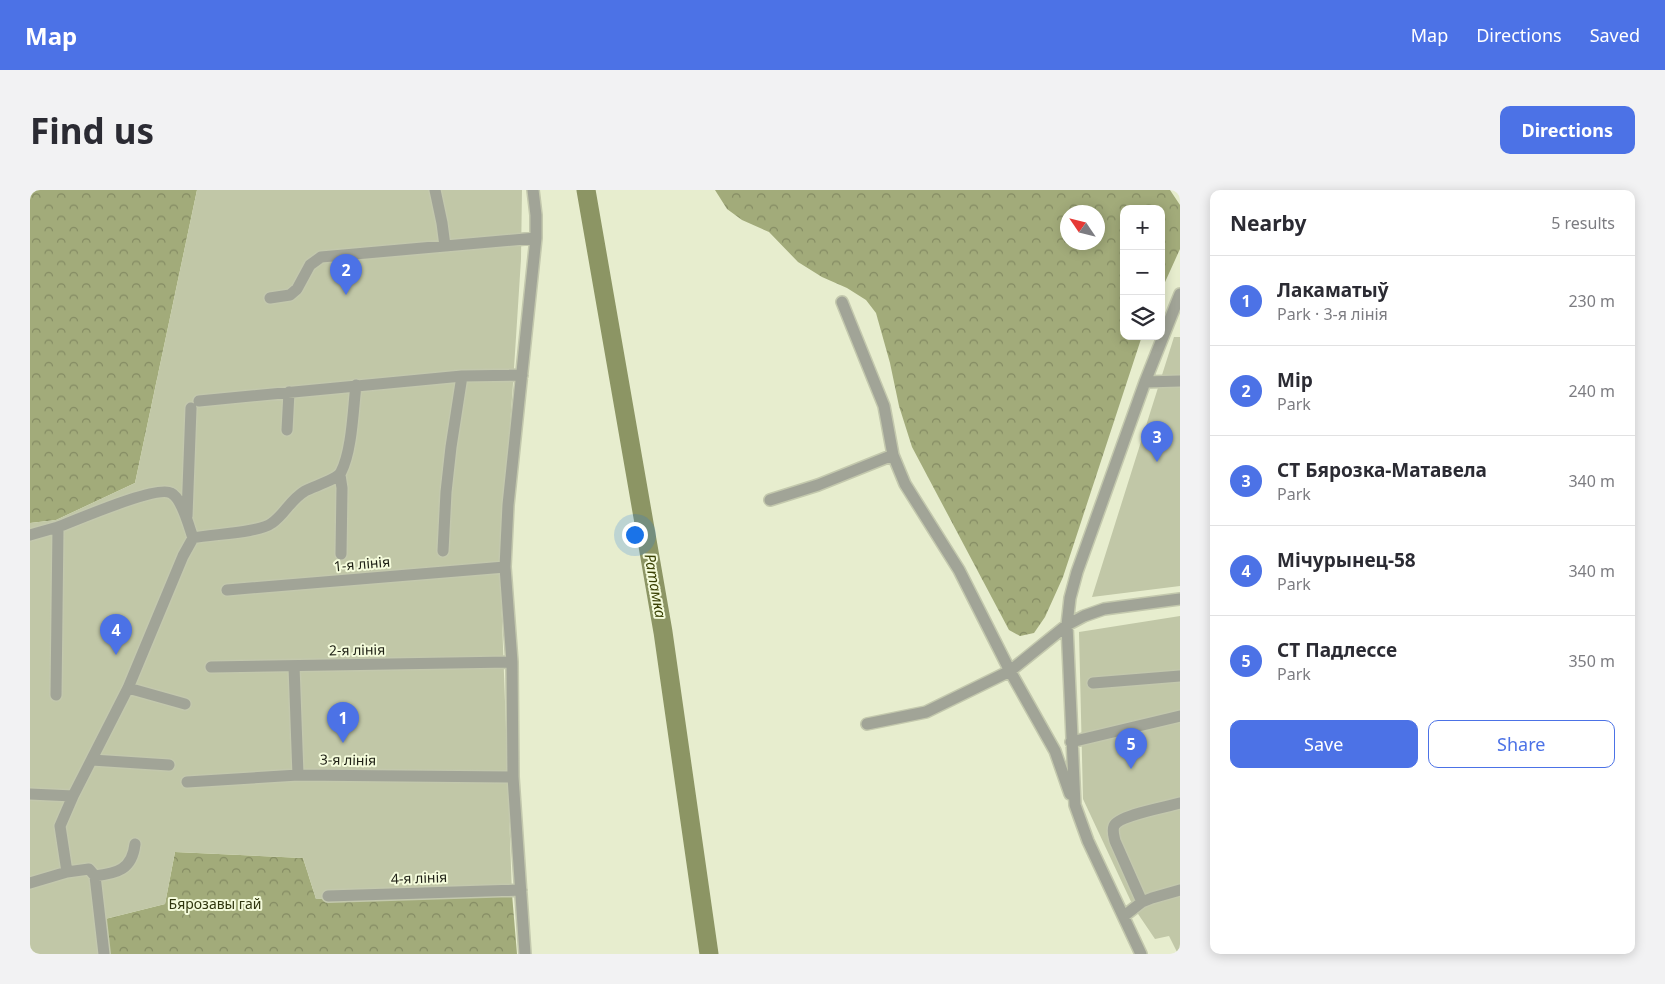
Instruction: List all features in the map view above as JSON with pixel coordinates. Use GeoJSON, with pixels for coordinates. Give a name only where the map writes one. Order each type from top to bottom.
{"type":"FeatureCollection","features":[{"type":"Feature","properties":{"kind":"street"},"geometry":{"type":"LineString","coordinates":[[435,190],[442,222],[444,246]]}},
{"type":"Feature","properties":{"kind":"street"},"geometry":{"type":"LineString","coordinates":[[524,954],[516,889],[502,567],[536,238],[533,190]]}},
{"type":"Feature","properties":{"kind":"street"},"geometry":{"type":"LineString","coordinates":[[270,298],[290,295],[297,289],[310,265],[321,257],[536,238]]}},
{"type":"Feature","properties":{"kind":"street"},"geometry":{"type":"LineString","coordinates":[[1075,805],[1067,625],[1070,598],[1077,572],[1145,382],[1180,295]]}},
{"type":"Feature","properties":{"kind":"street"},"geometry":{"type":"LineString","coordinates":[[842,302],[884,406],[893,455],[905,484],[959,570],[1010,671],[1055,751],[1088,841],[1141,954]]}},
{"type":"Feature","properties":{"kind":"street"},"geometry":{"type":"LineString","coordinates":[[187,520],[195,404],[356,385],[462,376],[522,375]]}},
{"type":"Feature","properties":{"kind":"street"},"geometry":{"type":"LineString","coordinates":[[443,551],[446,492],[462,376]]}},
{"type":"Feature","properties":{"kind":"street"},"geometry":{"type":"LineString","coordinates":[[1145,382],[1180,381]]}},
{"type":"Feature","properties":{"kind":"street"},"geometry":{"type":"LineString","coordinates":[[341,554],[342,488],[340,475],[346,460],[356,385]]}},
{"type":"Feature","properties":{"kind":"street"},"geometry":{"type":"LineString","coordinates":[[287,430],[289,392]]}},
{"type":"Feature","properties":{"kind":"street"},"geometry":{"type":"LineString","coordinates":[[770,500],[818,485],[893,455]]}},
{"type":"Feature","properties":{"kind":"street"},"geometry":{"type":"LineString","coordinates":[[193,538],[255,529],[270,524],[303,492],[340,475]]}},
{"type":"Feature","properties":{"kind":"street"},"geometry":{"type":"LineString","coordinates":[[30,535],[58,527],[141,496],[164,491],[172,493],[178,499],[193,538],[177,571],[128,688],[73,796],[60,826],[67,872]]}},
{"type":"Feature","properties":{"kind":"street"},"geometry":{"type":"LineString","coordinates":[[56,695],[58,527]]}},
{"type":"Feature","properties":{"kind":"street","name":"1-я лінія"},"geometry":{"type":"LineString","coordinates":[[227,590],[502,567]]}},
{"type":"Feature","properties":{"kind":"street"},"geometry":{"type":"LineString","coordinates":[[867,724],[926,712],[1010,671],[1067,625],[1084,616],[1104,609],[1180,599]]}},
{"type":"Feature","properties":{"kind":"street","name":"2-я лінія"},"geometry":{"type":"LineString","coordinates":[[211,667],[507,662]]}},
{"type":"Feature","properties":{"kind":"street"},"geometry":{"type":"LineString","coordinates":[[294,666],[298,775]]}},
{"type":"Feature","properties":{"kind":"street"},"geometry":{"type":"LineString","coordinates":[[1093,683],[1180,676]]}},
{"type":"Feature","properties":{"kind":"street"},"geometry":{"type":"LineString","coordinates":[[128,688],[185,704]]}},
{"type":"Feature","properties":{"kind":"street"},"geometry":{"type":"LineString","coordinates":[[1071,742],[1180,716]]}},
{"type":"Feature","properties":{"kind":"street"},"geometry":{"type":"LineString","coordinates":[[92,760],[169,765]]}},
{"type":"Feature","properties":{"kind":"street","name":"3-я лінія"},"geometry":{"type":"LineString","coordinates":[[187,782],[298,775],[511,777]]}},
{"type":"Feature","properties":{"kind":"street"},"geometry":{"type":"LineString","coordinates":[[30,794],[73,796]]}},
{"type":"Feature","properties":{"kind":"street"},"geometry":{"type":"LineString","coordinates":[[1142,902],[1115,841],[1114,826],[1121,819],[1180,803]]}},
{"type":"Feature","properties":{"kind":"street"},"geometry":{"type":"LineString","coordinates":[[95,876],[115,873],[127,866],[134,854],[136,844]]}},
{"type":"Feature","properties":{"kind":"street"},"geometry":{"type":"LineString","coordinates":[[30,883],[67,872],[89,869],[95,876],[104,954]]}},
{"type":"Feature","properties":{"kind":"street","name":"4-я лінія"},"geometry":{"type":"LineString","coordinates":[[328,896],[516,889]]}},
{"type":"Feature","properties":{"kind":"street"},"geometry":{"type":"LineString","coordinates":[[1124,916],[1142,902],[1180,890]]}},
{"type":"Feature","properties":{"kind":"green space"},"geometry":{"type":"Polygon","coordinates":[[[30,190],[197,190],[135,483],[56,520],[30,523],[30,190]]]}},
{"type":"Feature","properties":{"kind":"green space"},"geometry":{"type":"Polygon","coordinates":[[[197,190],[522,190],[521,259],[500,564],[512,894],[316,899],[303,858],[175,852],[165,904],[105,919],[108,954],[30,954],[30,523],[56,520],[135,483],[197,190]]]}},
{"type":"Feature","properties":{"kind":"green space"},"geometry":{"type":"Polygon","coordinates":[[[715,190],[1170,190],[1180,205],[1180,249],[1165,282],[1165,205],[1120,205],[1120,340],[1141,340],[1063,577],[1045,617],[1034,633],[1020,636],[1009,630],[912,447],[899,406],[890,363],[876,313],[866,300],[798,262],[769,232],[742,220],[727,209],[715,190]]]}},
{"type":"Feature","properties":{"kind":"green space"},"geometry":{"type":"Polygon","coordinates":[[[1174,337],[1180,337],[1180,586],[1092,597],[1174,337]]]}},
{"type":"Feature","properties":{"kind":"green space"},"geometry":{"type":"Polygon","coordinates":[[[1180,616],[1180,954],[1178,954],[1169,936],[1155,939],[1134,908],[1083,799],[1079,632],[1180,616]]]}},
{"type":"Feature","properties":{"kind":"green space","name":"Бярозавы гай"},"geometry":{"type":"Polygon","coordinates":[[[175,852],[303,858],[316,899],[512,894],[517,954],[108,954],[105,919],[165,904],[175,852]]]}},
{"type":"Feature","properties":{"kind":"waterway","name":"Ратамка"},"geometry":{"type":"LineString","coordinates":[[586,190],[663,632],[709,954]]}},
{"type":"Feature","properties":{"kind":"place","name":"Мір"},"geometry":{"type":"Point","coordinates":[346,295]}},
{"type":"Feature","properties":{"kind":"place","name":"СТ Бярозка-Матавела"},"geometry":{"type":"Point","coordinates":[1157,462]}},
{"type":"Feature","properties":{"kind":"place","name":"Мічурынец-58"},"geometry":{"type":"Point","coordinates":[116,655]}},
{"type":"Feature","properties":{"kind":"place","name":"Лакаматыў"},"geometry":{"type":"Point","coordinates":[343,743]}},
{"type":"Feature","properties":{"kind":"place","name":"СТ Падлессе"},"geometry":{"type":"Point","coordinates":[1131,769]}}]}
